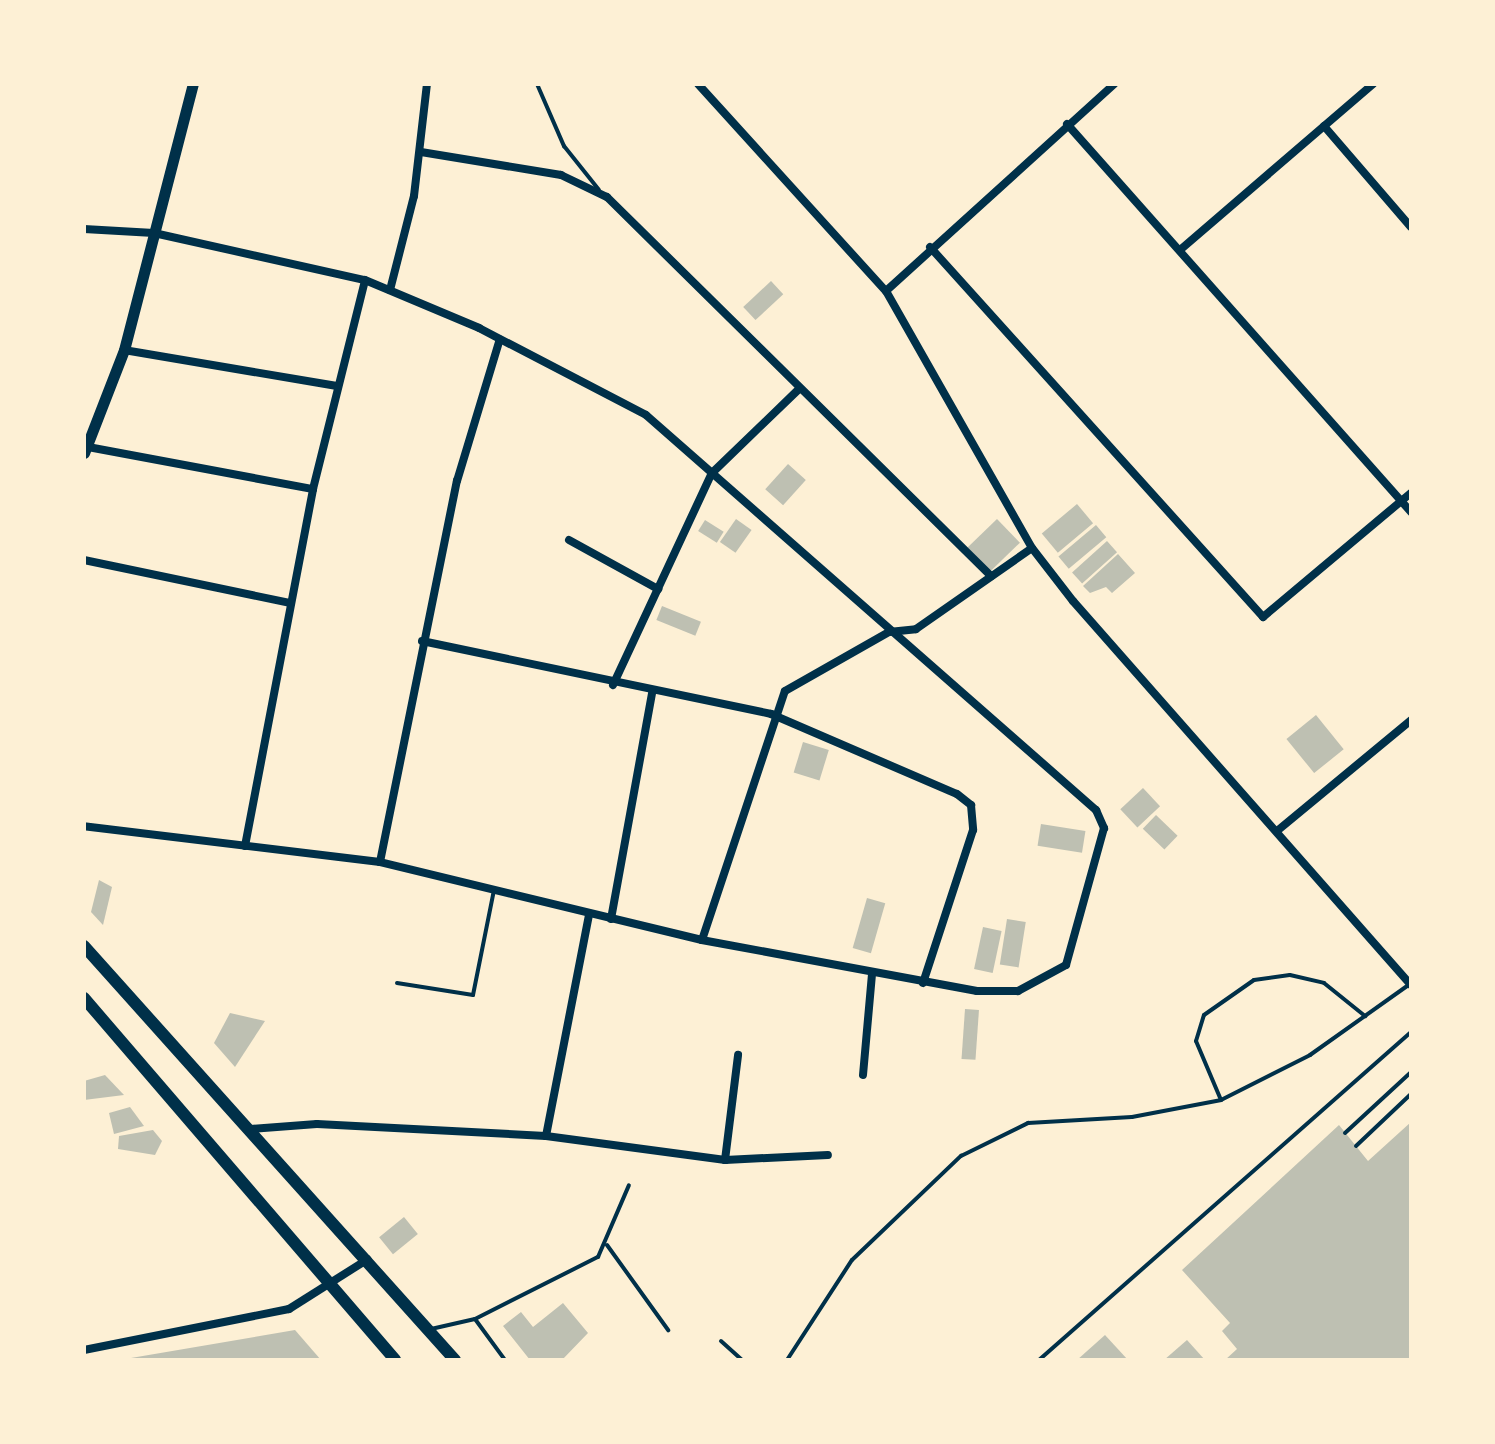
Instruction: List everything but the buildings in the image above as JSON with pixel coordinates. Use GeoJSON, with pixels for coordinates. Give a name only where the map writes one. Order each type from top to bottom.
{"type":"FeatureCollection","features":[{"type":"Feature","properties":{"kind":"main road"},"geometry":{"type":"LineString","coordinates":[[86,450],[124,350],[193,84]]}},
{"type":"Feature","properties":{"kind":"main road"},"geometry":{"type":"LineString","coordinates":[[84,946],[368,1259],[455,1360]]}},
{"type":"Feature","properties":{"kind":"main road"},"geometry":{"type":"LineString","coordinates":[[84,998],[395,1360]]}},
{"type":"Feature","properties":{"kind":"street"},"geometry":{"type":"LineString","coordinates":[[390,290],[421,152],[427,84]]}},
{"type":"Feature","properties":{"kind":"street"},"geometry":{"type":"LineString","coordinates":[[698,84],[886,291],[1032,548],[1411,985]]}},
{"type":"Feature","properties":{"kind":"street"},"geometry":{"type":"LineString","coordinates":[[886,291],[930,247],[1114,84]]}},
{"type":"Feature","properties":{"kind":"street"},"geometry":{"type":"LineString","coordinates":[[1180,250],[1373,84]]}},
{"type":"Feature","properties":{"kind":"street"},"geometry":{"type":"LineString","coordinates":[[1067,124],[1411,512]]}},
{"type":"Feature","properties":{"kind":"street"},"geometry":{"type":"LineString","coordinates":[[1324,126],[1411,227]]}},
{"type":"Feature","properties":{"kind":"street"},"geometry":{"type":"LineString","coordinates":[[421,152],[561,175],[607,197],[991,576]]}},
{"type":"Feature","properties":{"kind":"street"},"geometry":{"type":"LineString","coordinates":[[84,229],[154,233],[365,280],[500,339],[646,415],[889,632],[1096,810],[1104,828],[1066,965],[1018,991],[923,983],[702,940],[380,862],[84,826]]}},
{"type":"Feature","properties":{"kind":"street"},"geometry":{"type":"LineString","coordinates":[[930,247],[1263,617],[1411,493]]}},
{"type":"Feature","properties":{"kind":"street"},"geometry":{"type":"LineString","coordinates":[[245,846],[313,489],[365,280]]}},
{"type":"Feature","properties":{"kind":"street"},"geometry":{"type":"LineString","coordinates":[[380,862],[422,641],[457,481],[500,339]]}},
{"type":"Feature","properties":{"kind":"street"},"geometry":{"type":"LineString","coordinates":[[124,350],[337,386]]}},
{"type":"Feature","properties":{"kind":"street"},"geometry":{"type":"LineString","coordinates":[[613,685],[712,473],[800,388]]}},
{"type":"Feature","properties":{"kind":"street"},"geometry":{"type":"LineString","coordinates":[[86,450],[313,489]]}},
{"type":"Feature","properties":{"kind":"street"},"geometry":{"type":"LineString","coordinates":[[569,540],[658,589]]}},
{"type":"Feature","properties":{"kind":"street"},"geometry":{"type":"LineString","coordinates":[[702,940],[771,714],[785,691],[889,632],[916,629],[1032,548]]}},
{"type":"Feature","properties":{"kind":"street"},"geometry":{"type":"LineString","coordinates":[[84,560],[290,603]]}},
{"type":"Feature","properties":{"kind":"street"},"geometry":{"type":"LineString","coordinates":[[422,641],[613,685],[771,714],[930,780],[971,805],[973,830],[923,983]]}},
{"type":"Feature","properties":{"kind":"street"},"geometry":{"type":"LineString","coordinates":[[611,919],[652,693]]}},
{"type":"Feature","properties":{"kind":"street"},"geometry":{"type":"LineString","coordinates":[[1277,831],[1411,720]]}},
{"type":"Feature","properties":{"kind":"street"},"geometry":{"type":"LineString","coordinates":[[546,1136],[589,914]]}},
{"type":"Feature","properties":{"kind":"street"},"geometry":{"type":"LineString","coordinates":[[863,1075],[872,974]]}},
{"type":"Feature","properties":{"kind":"street"},"geometry":{"type":"LineString","coordinates":[[725,1160],[738,1055]]}},
{"type":"Feature","properties":{"kind":"street"},"geometry":{"type":"LineString","coordinates":[[251,1129],[317,1124],[546,1136],[725,1160],[828,1155]]}},
{"type":"Feature","properties":{"kind":"street"},"geometry":{"type":"LineString","coordinates":[[84,1350],[275,1312],[331,1284],[368,1259]]}},
{"type":"Feature","properties":{"kind":"lane"},"geometry":{"type":"LineString","coordinates":[[537,84],[564,146],[607,197]]}},
{"type":"Feature","properties":{"kind":"lane"},"geometry":{"type":"LineString","coordinates":[[397,983],[473,995],[494,890]]}},
{"type":"Feature","properties":{"kind":"lane"},"geometry":{"type":"LineString","coordinates":[[1221,1100],[1196,1041],[1204,1015],[1254,980],[1290,975],[1324,983],[1365,1016]]}},
{"type":"Feature","properties":{"kind":"lane"},"geometry":{"type":"LineString","coordinates":[[787,1360],[852,1260],[961,1156],[1028,1123],[1132,1117],[1221,1100],[1310,1055],[1411,985]]}},
{"type":"Feature","properties":{"kind":"lane"},"geometry":{"type":"LineString","coordinates":[[1039,1360],[1411,1032]]}},
{"type":"Feature","properties":{"kind":"lane"},"geometry":{"type":"LineString","coordinates":[[1345,1133],[1411,1072]]}},
{"type":"Feature","properties":{"kind":"lane"},"geometry":{"type":"LineString","coordinates":[[1356,1146],[1411,1094]]}},
{"type":"Feature","properties":{"kind":"lane"},"geometry":{"type":"LineString","coordinates":[[429,1330],[475,1319],[569,1276],[607,1245],[629,1185]]}},
{"type":"Feature","properties":{"kind":"lane"},"geometry":{"type":"LineString","coordinates":[[607,1245],[668,1330]]}},
{"type":"Feature","properties":{"kind":"lane"},"geometry":{"type":"LineString","coordinates":[[475,1319],[505,1360]]}},
{"type":"Feature","properties":{"kind":"lane"},"geometry":{"type":"LineString","coordinates":[[721,1341],[742,1360]]}}]}
